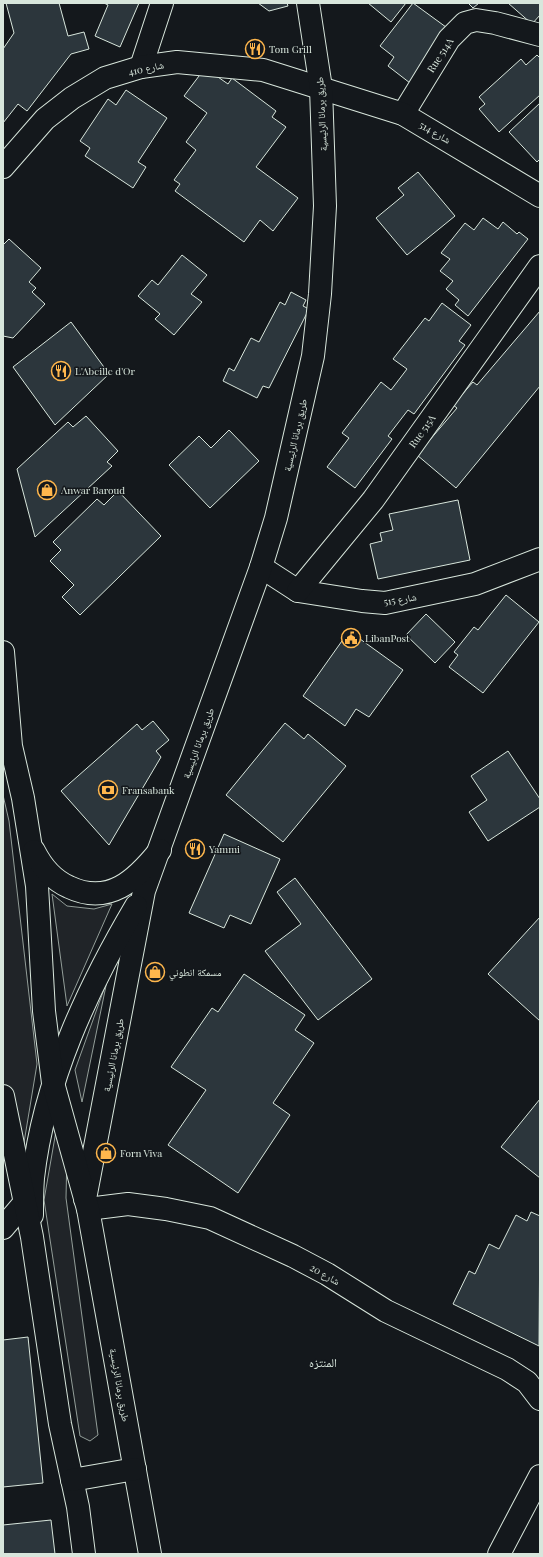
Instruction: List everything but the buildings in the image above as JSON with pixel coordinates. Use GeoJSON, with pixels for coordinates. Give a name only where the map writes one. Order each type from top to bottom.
{"type":"FeatureCollection","features":[{"type":"Feature","properties":{"kind":"street"},"geometry":{"type":"LineString","coordinates":[[142,67],[162,3]]}},
{"type":"Feature","properties":{"kind":"street","name":"طريق برمانا الرئيسية"},"geometry":{"type":"LineString","coordinates":[[150,1554],[87,1204],[144,891],[261,567],[276,518],[313,356],[320,294],[325,206],[321,88],[311,5]]}},
{"type":"Feature","properties":{"kind":"street","name":"Rue 514A"},"geometry":{"type":"LineString","coordinates":[[403,114],[449,39],[465,23],[476,20],[495,23],[540,35]]}},
{"type":"Feature","properties":{"kind":"street","name":"شارع 410"},"geometry":{"type":"LineString","coordinates":[[3,167],[45,119],[72,98],[105,78],[142,67],[177,62],[263,70],[321,88]]}},
{"type":"Feature","properties":{"kind":"street","name":"شارع 514"},"geometry":{"type":"LineString","coordinates":[[321,88],[403,114],[540,196]]}},
{"type":"Feature","properties":{"kind":"street","name":"Rue 515A"},"geometry":{"type":"LineString","coordinates":[[298,591],[373,500],[540,266]]}},
{"type":"Feature","properties":{"kind":"street","name":"شارع 515"},"geometry":{"type":"LineString","coordinates":[[261,567],[298,591],[385,603],[476,584],[540,559]]}},
{"type":"Feature","properties":{"kind":"street"},"geometry":{"type":"LineString","coordinates":[[3,652],[11,746],[32,848],[39,916],[44,1011],[53,1083],[87,1204]]}},
{"type":"Feature","properties":{"kind":"street"},"geometry":{"type":"LineString","coordinates":[[32,848],[45,870],[64,885],[86,894],[102,894],[126,884],[147,866],[160,850]]}},
{"type":"Feature","properties":{"kind":"street"},"geometry":{"type":"LineString","coordinates":[[32,1237],[33,1179],[41,1128],[53,1083],[84,1006],[100,972],[144,891]]}},
{"type":"Feature","properties":{"kind":"street"},"geometry":{"type":"LineString","coordinates":[[3,1096],[32,1237],[60,1424],[72,1480],[84,1554]]}},
{"type":"Feature","properties":{"kind":"street"},"geometry":{"type":"LineString","coordinates":[[3,1228],[25,1202]]}},
{"type":"Feature","properties":{"kind":"street","name":"شارع 20"},"geometry":{"type":"LineString","coordinates":[[87,1204],[128,1204],[166,1209],[210,1218],[328,1274],[386,1311],[507,1369],[527,1382],[540,1399]]}},
{"type":"Feature","properties":{"kind":"street"},"geometry":{"type":"LineString","coordinates":[[72,1480],[135,1469]]}},
{"type":"Feature","properties":{"kind":"street"},"geometry":{"type":"LineString","coordinates":[[500,1554],[540,1476]]}},
{"type":"Feature","properties":{"kind":"shaded area"},"geometry":{"type":"Polygon","coordinates":[[[3,795],[9,821],[37,1064],[20,1167],[3,1089],[3,795]]]}},
{"type":"Feature","properties":{"kind":"shaded area"},"geometry":{"type":"Polygon","coordinates":[[[52,894],[67,906],[94,909],[112,904],[67,1006],[52,894]]]}},
{"type":"Feature","properties":{"kind":"shaded area"},"geometry":{"type":"Polygon","coordinates":[[[107,981],[82,1102],[75,1070],[107,981]]]}},
{"type":"Feature","properties":{"kind":"shaded area"},"geometry":{"type":"Polygon","coordinates":[[[56,1131],[67,1152],[66,1198],[98,1435],[90,1441],[80,1436],[44,1200],[56,1131]]]}},
{"type":"Feature","properties":{"kind":"place","name":"Tom Grill"},"geometry":{"type":"Point","coordinates":[255,49]}},
{"type":"Feature","properties":{"kind":"place","name":"L'Abeille d'Or"},"geometry":{"type":"Point","coordinates":[61,371]}},
{"type":"Feature","properties":{"kind":"place","name":"Anwar Baroud"},"geometry":{"type":"Point","coordinates":[47,490]}},
{"type":"Feature","properties":{"kind":"place","name":"LibanPost"},"geometry":{"type":"Point","coordinates":[351,638]}},
{"type":"Feature","properties":{"kind":"place","name":"Fransabank"},"geometry":{"type":"Point","coordinates":[108,790]}},
{"type":"Feature","properties":{"kind":"place","name":"Yammi"},"geometry":{"type":"Point","coordinates":[195,849]}},
{"type":"Feature","properties":{"kind":"place","name":"مسمكة انطوني"},"geometry":{"type":"Point","coordinates":[155,972]}},
{"type":"Feature","properties":{"kind":"place","name":"Forn Viva"},"geometry":{"type":"Point","coordinates":[106,1153]}},
{"type":"Feature","properties":{"kind":"district","name":"المنتزه"},"geometry":{"type":"Point","coordinates":[323,1363]}}]}
